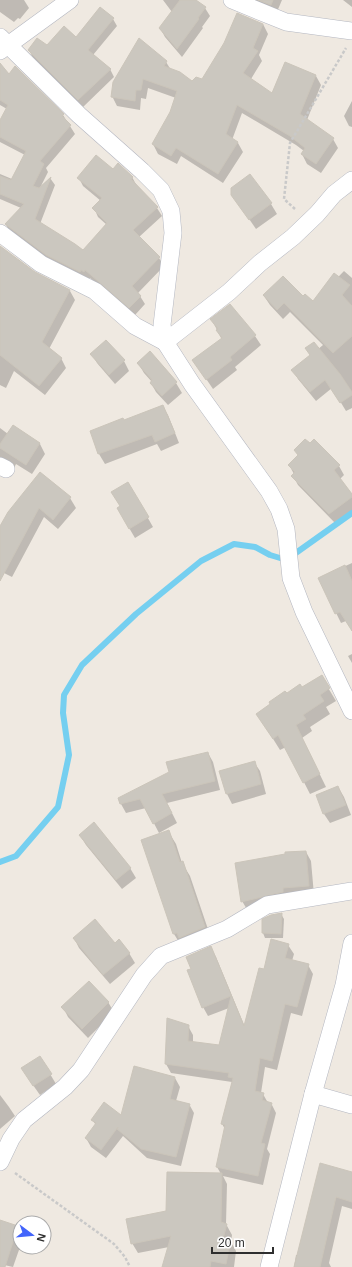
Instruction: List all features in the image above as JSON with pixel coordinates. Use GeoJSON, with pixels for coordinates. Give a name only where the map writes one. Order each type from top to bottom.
{"type":"FeatureCollection","features":[{"type":"Feature","properties":{"kind":"street"},"geometry":{"type":"LineString","coordinates":[[70,0],[3,45],[161,190],[171,211],[173,233],[162,325],[165,342],[192,384],[269,491],[279,509],[286,529],[291,578],[304,612],[352,711]]}},
{"type":"Feature","properties":{"kind":"street"},"geometry":{"type":"LineString","coordinates":[[232,0],[286,22],[350,38]]}},
{"type":"Feature","properties":{"kind":"street"},"geometry":{"type":"LineString","coordinates":[[165,342],[228,292],[260,263],[293,237],[334,194],[352,180]]}},
{"type":"Feature","properties":{"kind":"street"},"geometry":{"type":"LineString","coordinates":[[0,233],[41,264],[95,291],[135,326],[165,342]]}},
{"type":"Feature","properties":{"kind":"street"},"geometry":{"type":"LineString","coordinates":[[6,1166],[11,1139],[24,1120],[65,1087],[81,1070],[144,975],[161,956],[227,929],[267,905],[352,891]]}},
{"type":"Feature","properties":{"kind":"street"},"geometry":{"type":"LineString","coordinates":[[269,1267],[313,1094],[344,985],[352,942]]}},
{"type":"Feature","properties":{"kind":"street"},"geometry":{"type":"LineString","coordinates":[[313,1094],[352,1105]]}},
{"type":"Feature","properties":{"kind":"path"},"geometry":{"type":"LineString","coordinates":[[308,222],[284,199],[290,143],[350,38]]}},
{"type":"Feature","properties":{"kind":"path"},"geometry":{"type":"LineString","coordinates":[[6,1166],[114,1244],[125,1257],[130,1267]]}},
{"type":"Feature","properties":{"kind":"building"},"geometry":{"type":"Polygon","coordinates":[[[180,0],[196,0],[206,7],[177,49],[159,28],[180,0]]]}},
{"type":"Feature","properties":{"kind":"building"},"geometry":{"type":"Polygon","coordinates":[[[258,0],[273,0],[271,5],[258,0]]]}},
{"type":"Feature","properties":{"kind":"building"},"geometry":{"type":"Polygon","coordinates":[[[100,7],[114,18],[88,50],[111,69],[78,100],[28,50],[37,38],[47,45],[64,26],[76,37],[100,7]]]}},
{"type":"Feature","properties":{"kind":"building"},"geometry":{"type":"Polygon","coordinates":[[[237,13],[263,24],[253,48],[258,51],[243,73],[272,93],[285,62],[316,75],[300,114],[334,138],[316,164],[301,154],[305,148],[290,136],[237,105],[226,134],[238,142],[218,174],[176,148],[171,156],[152,144],[170,112],[177,91],[143,79],[141,90],[136,90],[135,101],[111,97],[113,82],[139,38],[167,61],[164,66],[180,72],[192,81],[196,77],[202,79],[224,43],[237,13]]]}},
{"type":"Feature","properties":{"kind":"building"},"geometry":{"type":"Polygon","coordinates":[[[0,63],[9,74],[15,66],[64,114],[62,116],[71,125],[40,161],[44,164],[33,186],[39,188],[51,177],[35,219],[83,250],[107,223],[92,208],[102,198],[77,178],[96,155],[113,169],[118,163],[133,177],[131,179],[158,207],[133,230],[160,257],[132,286],[141,296],[129,308],[85,270],[84,272],[81,270],[80,272],[46,255],[5,224],[24,204],[0,194],[0,176],[11,180],[26,151],[0,137],[0,120],[8,105],[0,100],[0,63]]]}},
{"type":"Feature","properties":{"kind":"building"},"geometry":{"type":"Polygon","coordinates":[[[250,174],[272,203],[249,220],[231,195],[231,188],[250,174]]]}},
{"type":"Feature","properties":{"kind":"building"},"geometry":{"type":"Polygon","coordinates":[[[0,246],[35,272],[70,290],[42,342],[62,358],[39,386],[0,355],[0,246]]]}},
{"type":"Feature","properties":{"kind":"building"},"geometry":{"type":"Polygon","coordinates":[[[334,273],[350,285],[342,295],[352,306],[352,336],[333,353],[284,303],[277,310],[263,295],[283,276],[303,296],[305,294],[313,301],[334,273]]]}},
{"type":"Feature","properties":{"kind":"building"},"geometry":{"type":"Polygon","coordinates":[[[230,304],[256,335],[230,357],[232,360],[206,380],[192,360],[222,338],[216,330],[218,329],[210,319],[230,304]]]}},
{"type":"Feature","properties":{"kind":"building"},"geometry":{"type":"Polygon","coordinates":[[[106,340],[125,360],[109,375],[90,354],[106,340]]]}},
{"type":"Feature","properties":{"kind":"building"},"geometry":{"type":"Polygon","coordinates":[[[314,342],[340,374],[352,392],[352,395],[340,403],[325,380],[310,392],[291,370],[310,355],[305,348],[314,342]]]}},
{"type":"Feature","properties":{"kind":"building"},"geometry":{"type":"Polygon","coordinates":[[[150,351],[177,382],[162,396],[150,383],[152,380],[137,363],[150,351]]]}},
{"type":"Feature","properties":{"kind":"building"},"geometry":{"type":"Polygon","coordinates":[[[163,405],[175,433],[155,442],[152,435],[98,454],[90,431],[163,405]]]}},
{"type":"Feature","properties":{"kind":"building"},"geometry":{"type":"Polygon","coordinates":[[[13,425],[40,443],[26,465],[0,448],[0,444],[13,425]]]}},
{"type":"Feature","properties":{"kind":"building"},"geometry":{"type":"Polygon","coordinates":[[[305,439],[310,443],[314,439],[340,465],[334,470],[352,494],[352,497],[329,514],[291,476],[295,472],[288,465],[298,455],[294,450],[305,439]]]}},
{"type":"Feature","properties":{"kind":"building"},"geometry":{"type":"Polygon","coordinates":[[[40,472],[71,497],[53,520],[39,508],[0,581],[0,526],[8,512],[40,472]]]}},
{"type":"Feature","properties":{"kind":"building"},"geometry":{"type":"Polygon","coordinates":[[[128,482],[149,517],[129,529],[117,508],[120,506],[111,492],[128,482]]]}},
{"type":"Feature","properties":{"kind":"building"},"geometry":{"type":"Polygon","coordinates":[[[345,565],[352,581],[352,631],[340,612],[335,614],[318,578],[345,565]]]}},
{"type":"Feature","properties":{"kind":"building"},"geometry":{"type":"Polygon","coordinates":[[[322,675],[330,688],[320,695],[324,701],[303,715],[306,719],[296,725],[320,774],[303,783],[278,735],[273,739],[256,714],[270,704],[269,702],[285,691],[287,693],[300,684],[302,687],[322,675]]]}},
{"type":"Feature","properties":{"kind":"building"},"geometry":{"type":"Polygon","coordinates":[[[208,752],[215,781],[162,794],[172,813],[153,824],[140,799],[120,804],[118,798],[169,772],[166,762],[208,752]]]}},
{"type":"Feature","properties":{"kind":"building"},"geometry":{"type":"Polygon","coordinates":[[[255,761],[261,784],[226,794],[219,771],[255,761]]]}},
{"type":"Feature","properties":{"kind":"building"},"geometry":{"type":"Polygon","coordinates":[[[338,786],[346,805],[323,814],[316,795],[338,786]]]}},
{"type":"Feature","properties":{"kind":"building"},"geometry":{"type":"Polygon","coordinates":[[[94,822],[131,868],[116,880],[79,835],[94,822]]]}},
{"type":"Feature","properties":{"kind":"building"},"geometry":{"type":"Polygon","coordinates":[[[169,830],[180,862],[183,861],[205,927],[179,938],[177,933],[173,934],[141,840],[169,830]]]}},
{"type":"Feature","properties":{"kind":"building"},"geometry":{"type":"Polygon","coordinates":[[[306,851],[309,886],[283,888],[283,892],[241,902],[235,863],[285,854],[285,852],[306,851]]]}},
{"type":"Feature","properties":{"kind":"building"},"geometry":{"type":"Polygon","coordinates":[[[282,913],[281,934],[262,933],[262,919],[271,915],[282,913]]]}},
{"type":"Feature","properties":{"kind":"building"},"geometry":{"type":"Polygon","coordinates":[[[95,919],[115,943],[119,939],[130,953],[103,975],[73,938],[95,919]]]}},
{"type":"Feature","properties":{"kind":"building"},"geometry":{"type":"Polygon","coordinates":[[[271,939],[289,944],[285,958],[309,964],[297,1007],[285,1004],[272,1061],[260,1058],[255,1091],[264,1093],[262,1100],[272,1103],[261,1143],[265,1144],[258,1176],[216,1167],[225,1125],[221,1124],[233,1078],[228,1077],[229,1073],[165,1064],[167,1018],[189,1025],[188,1041],[219,1045],[231,996],[202,1008],[187,970],[191,969],[186,957],[211,946],[244,1026],[259,968],[264,969],[271,939]]]}},
{"type":"Feature","properties":{"kind":"building"},"geometry":{"type":"Polygon","coordinates":[[[89,981],[109,1002],[82,1029],[61,1007],[89,981]]]}},
{"type":"Feature","properties":{"kind":"building"},"geometry":{"type":"Polygon","coordinates":[[[40,1056],[52,1074],[33,1086],[21,1068],[40,1056]]]}},
{"type":"Feature","properties":{"kind":"building"},"geometry":{"type":"Polygon","coordinates":[[[134,1066],[175,1077],[170,1099],[190,1104],[176,1157],[141,1149],[117,1129],[118,1127],[101,1150],[85,1138],[96,1123],[91,1120],[104,1102],[121,1115],[134,1066]]]}},
{"type":"Feature","properties":{"kind":"building"},"geometry":{"type":"Polygon","coordinates":[[[320,1163],[352,1172],[352,1202],[336,1197],[320,1267],[294,1267],[320,1163]]]}},
{"type":"Feature","properties":{"kind":"building"},"geometry":{"type":"Polygon","coordinates":[[[167,1172],[222,1173],[221,1222],[227,1224],[223,1239],[231,1240],[226,1264],[211,1261],[210,1267],[162,1267],[171,1236],[131,1244],[126,1219],[166,1211],[167,1172]]]}},
{"type":"Feature","properties":{"kind":"building"},"geometry":{"type":"Polygon","coordinates":[[[0,1220],[12,1224],[12,1245],[5,1267],[0,1267],[0,1220]]]}},
{"type":"Feature","properties":{"kind":"waterway"},"geometry":{"type":"LineString","coordinates":[[293,555],[352,513]]}},
{"type":"Feature","properties":{"kind":"waterway"},"geometry":{"type":"LineString","coordinates":[[0,862],[16,856],[58,807],[69,755],[63,713],[64,695],[82,665],[136,614],[201,561],[234,544],[255,547],[270,555],[280,558]]}}]}
